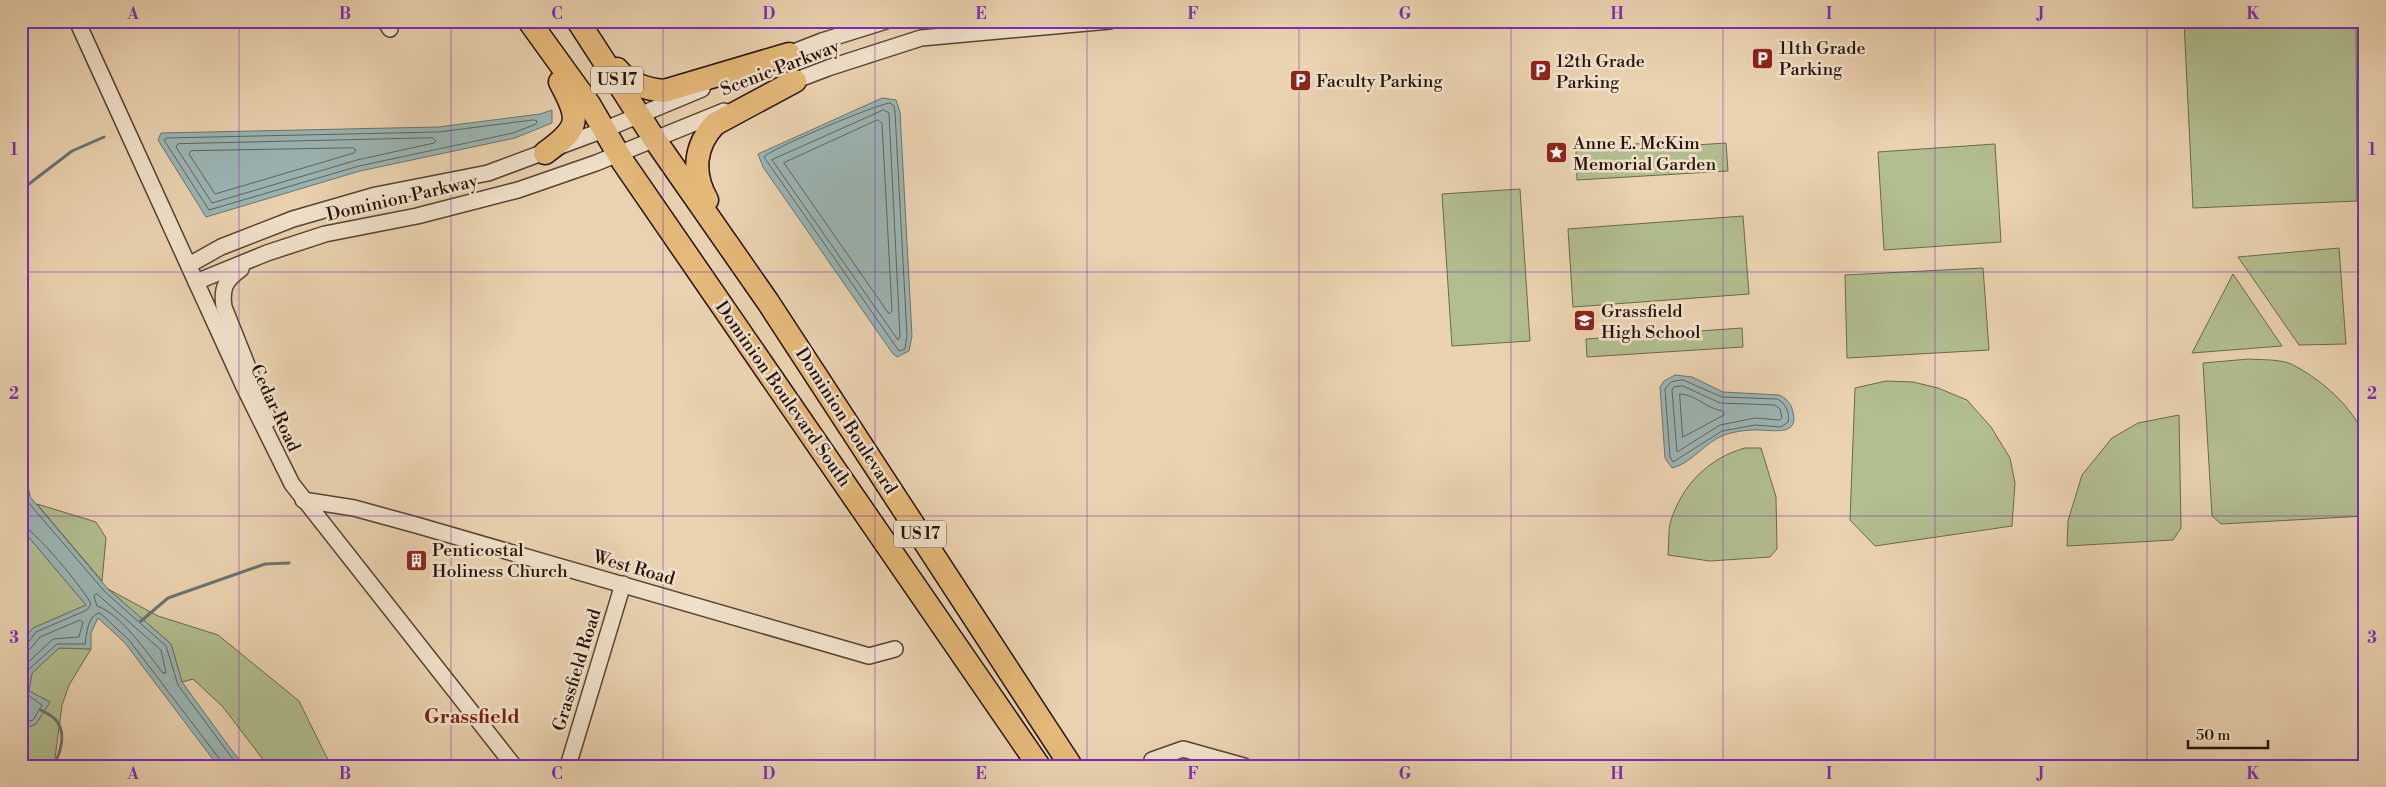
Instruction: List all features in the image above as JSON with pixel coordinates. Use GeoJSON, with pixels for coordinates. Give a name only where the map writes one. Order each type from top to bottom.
{"type":"FeatureCollection","features":[{"type":"Feature","properties":{"kind":"highway","name":"Dominion Boulevard South"},"geometry":{"type":"LineString","coordinates":[[528,21],[606,129],[617,153],[1039,766]]}},
{"type":"Feature","properties":{"kind":"highway"},"geometry":{"type":"LineString","coordinates":[[528,21],[573,107],[574,123],[567,137],[545,153]]}},
{"type":"Feature","properties":{"kind":"highway"},"geometry":{"type":"LineString","coordinates":[[580,24],[624,78],[645,89],[664,91],[684,87],[789,54]]}},
{"type":"Feature","properties":{"kind":"highway","name":"US 17"},"geometry":{"type":"LineString","coordinates":[[580,24],[655,140],[747,272]]}},
{"type":"Feature","properties":{"kind":"highway"},"geometry":{"type":"LineString","coordinates":[[747,272],[736,238],[706,198],[699,180],[697,162],[699,147],[705,135],[715,124],[795,81]]}},
{"type":"Feature","properties":{"kind":"highway","name":"Dominion Boulevard"},"geometry":{"type":"LineString","coordinates":[[747,272],[1071,766]]}},
{"type":"Feature","properties":{"kind":"highway"},"geometry":{"type":"LineString","coordinates":[[867,516],[896,497]]}},
{"type":"Feature","properties":{"kind":"street","name":"Cedar Road"},"geometry":{"type":"LineString","coordinates":[[77,21],[286,474],[303,500],[514,766]]}},
{"type":"Feature","properties":{"kind":"street","name":"Scenic Parkway"},"geometry":{"type":"LineString","coordinates":[[606,129],[822,41],[886,21]]}},
{"type":"Feature","properties":{"kind":"street","name":"Scenic Parkway"},"geometry":{"type":"LineString","coordinates":[[617,153],[655,140],[795,81],[921,38],[1110,21]]}},
{"type":"Feature","properties":{"kind":"street","name":"Dominion Parkway"},"geometry":{"type":"LineString","coordinates":[[188,265],[221,247],[293,218],[376,195],[488,173],[606,129]]}},
{"type":"Feature","properties":{"kind":"street","name":"Dominion Parkway"},"geometry":{"type":"LineString","coordinates":[[196,282],[325,234],[417,216],[518,190],[596,163],[617,153]]}},
{"type":"Feature","properties":{"kind":"street"},"geometry":{"type":"LineString","coordinates":[[258,258],[228,279],[223,298],[224,307],[255,381],[286,474]]}},
{"type":"Feature","properties":{"kind":"street","name":"West Road"},"geometry":{"type":"LineString","coordinates":[[303,500],[354,508],[869,656],[895,649]]}},
{"type":"Feature","properties":{"kind":"street","name":"Grassfield Road"},"geometry":{"type":"LineString","coordinates":[[568,766],[622,584]]}},
{"type":"Feature","properties":{"kind":"street"},"geometry":{"type":"LineString","coordinates":[[1152,760],[1182,749],[1244,766]]}},
{"type":"Feature","properties":{"kind":"green space"},"geometry":{"type":"Polygon","coordinates":[[[2184,21],[2356,21],[2357,201],[2193,208],[2184,21]]]}},
{"type":"Feature","properties":{"kind":"green space"},"geometry":{"type":"Polygon","coordinates":[[[1664,142],[1665,147],[1726,143],[1728,171],[1577,180],[1576,151],[1635,147],[1635,144],[1664,142]]]}},
{"type":"Feature","properties":{"kind":"green space"},"geometry":{"type":"Polygon","coordinates":[[[1995,144],[2001,242],[1884,250],[1878,152],[1995,144]]]}},
{"type":"Feature","properties":{"kind":"green space"},"geometry":{"type":"Polygon","coordinates":[[[1520,189],[1530,341],[1452,346],[1442,194],[1520,189]]]}},
{"type":"Feature","properties":{"kind":"green space"},"geometry":{"type":"Polygon","coordinates":[[[1743,216],[1749,294],[1573,307],[1568,229],[1743,216]]]}},
{"type":"Feature","properties":{"kind":"green space"},"geometry":{"type":"Polygon","coordinates":[[[2339,248],[2346,344],[2299,345],[2238,257],[2339,248]]]}},
{"type":"Feature","properties":{"kind":"green space"},"geometry":{"type":"Polygon","coordinates":[[[1983,268],[1989,350],[1847,358],[1845,275],[1983,268]]]}},
{"type":"Feature","properties":{"kind":"green space"},"geometry":{"type":"Polygon","coordinates":[[[2233,274],[2282,346],[2192,353],[2233,274]]]}},
{"type":"Feature","properties":{"kind":"green space"},"geometry":{"type":"Polygon","coordinates":[[[1742,328],[1743,347],[1587,357],[1586,339],[1742,328]]]}},
{"type":"Feature","properties":{"kind":"green space"},"geometry":{"type":"Polygon","coordinates":[[[21,343],[25,472],[30,496],[21,486],[21,343]]]}},
{"type":"Feature","properties":{"kind":"green space"},"geometry":{"type":"Polygon","coordinates":[[[2249,359],[2287,362],[2313,377],[2344,404],[2365,437],[2365,516],[2221,524],[2212,516],[2203,363],[2249,359]]]}},
{"type":"Feature","properties":{"kind":"green space"},"geometry":{"type":"Polygon","coordinates":[[[1886,381],[1913,382],[1938,388],[1967,400],[1991,427],[2010,458],[2015,483],[2012,526],[1875,546],[1850,520],[1855,388],[1886,381]]]}},
{"type":"Feature","properties":{"kind":"green space"},"geometry":{"type":"Polygon","coordinates":[[[2179,415],[2181,528],[2173,540],[2067,546],[2068,521],[2082,475],[2112,438],[2138,423],[2179,415]]]}},
{"type":"Feature","properties":{"kind":"green space"},"geometry":{"type":"Polygon","coordinates":[[[1745,448],[1761,448],[1776,497],[1777,549],[1770,557],[1710,561],[1668,555],[1671,520],[1676,507],[1690,484],[1699,474],[1720,458],[1745,448]]]}},
{"type":"Feature","properties":{"kind":"green space"},"geometry":{"type":"Polygon","coordinates":[[[37,504],[96,522],[106,538],[102,581],[37,504]]]}},
{"type":"Feature","properties":{"kind":"green space"},"geometry":{"type":"Polygon","coordinates":[[[21,528],[86,605],[33,628],[21,643],[21,528]]]}},
{"type":"Feature","properties":{"kind":"green space"},"geometry":{"type":"Polygon","coordinates":[[[108,589],[158,616],[218,635],[299,701],[331,766],[268,766],[223,707],[193,679],[182,682],[171,644],[108,589]]]}},
{"type":"Feature","properties":{"kind":"green space"},"geometry":{"type":"Polygon","coordinates":[[[59,648],[91,649],[69,685],[62,705],[54,766],[21,766],[21,730],[36,724],[50,702],[29,691],[32,673],[59,648]]]}},
{"type":"Feature","properties":{"kind":"water"},"geometry":{"type":"Polygon","coordinates":[[[882,98],[896,100],[900,112],[912,336],[909,351],[897,357],[893,354],[763,167],[758,154],[882,98]]]}},
{"type":"Feature","properties":{"kind":"water"},"geometry":{"type":"Polygon","coordinates":[[[552,110],[552,123],[515,138],[360,171],[206,217],[158,140],[161,133],[438,127],[540,114],[552,110]]]}},
{"type":"Feature","properties":{"kind":"water"},"geometry":{"type":"Polygon","coordinates":[[[1675,375],[1692,377],[1723,392],[1779,395],[1786,399],[1791,406],[1794,420],[1792,426],[1782,430],[1746,430],[1724,435],[1717,438],[1679,466],[1672,468],[1665,458],[1660,387],[1664,381],[1675,375]]]}},
{"type":"Feature","properties":{"kind":"water"},"geometry":{"type":"Polygon","coordinates":[[[21,486],[108,589],[171,644],[182,682],[245,766],[218,766],[125,643],[98,618],[91,633],[91,649],[59,648],[32,673],[29,691],[50,702],[36,724],[21,730],[21,643],[33,628],[86,605],[21,528],[21,486]]]}},
{"type":"Feature","properties":{"kind":"waterway"},"geometry":{"type":"LineString","coordinates":[[21,190],[72,151],[104,137]]}},
{"type":"Feature","properties":{"kind":"waterway"},"geometry":{"type":"LineString","coordinates":[[141,621],[168,598],[265,564],[289,563]]}},
{"type":"Feature","properties":{"kind":"waterway"},"geometry":{"type":"LineString","coordinates":[[41,710],[55,719],[61,730],[60,749],[53,766]]}},
{"type":"Feature","properties":{"kind":"place","name":"11th Grade Parking"},"geometry":{"type":"Point","coordinates":[1763,58]}},
{"type":"Feature","properties":{"kind":"place","name":"12th Grade Parking"},"geometry":{"type":"Point","coordinates":[1540,71]}},
{"type":"Feature","properties":{"kind":"place","name":"Faculty Parking"},"geometry":{"type":"Point","coordinates":[1300,81]}},
{"type":"Feature","properties":{"kind":"place","name":"Anne E. McKim Memorial Garden"},"geometry":{"type":"Point","coordinates":[1557,153]}},
{"type":"Feature","properties":{"kind":"place","name":"Grassfield High School"},"geometry":{"type":"Point","coordinates":[1585,321]}},
{"type":"Feature","properties":{"kind":"place","name":"Penticostal Holiness Church"},"geometry":{"type":"Point","coordinates":[416,560]}},
{"type":"Feature","properties":{"kind":"district","name":"Grassfield"},"geometry":{"type":"Point","coordinates":[472,717]}}]}
